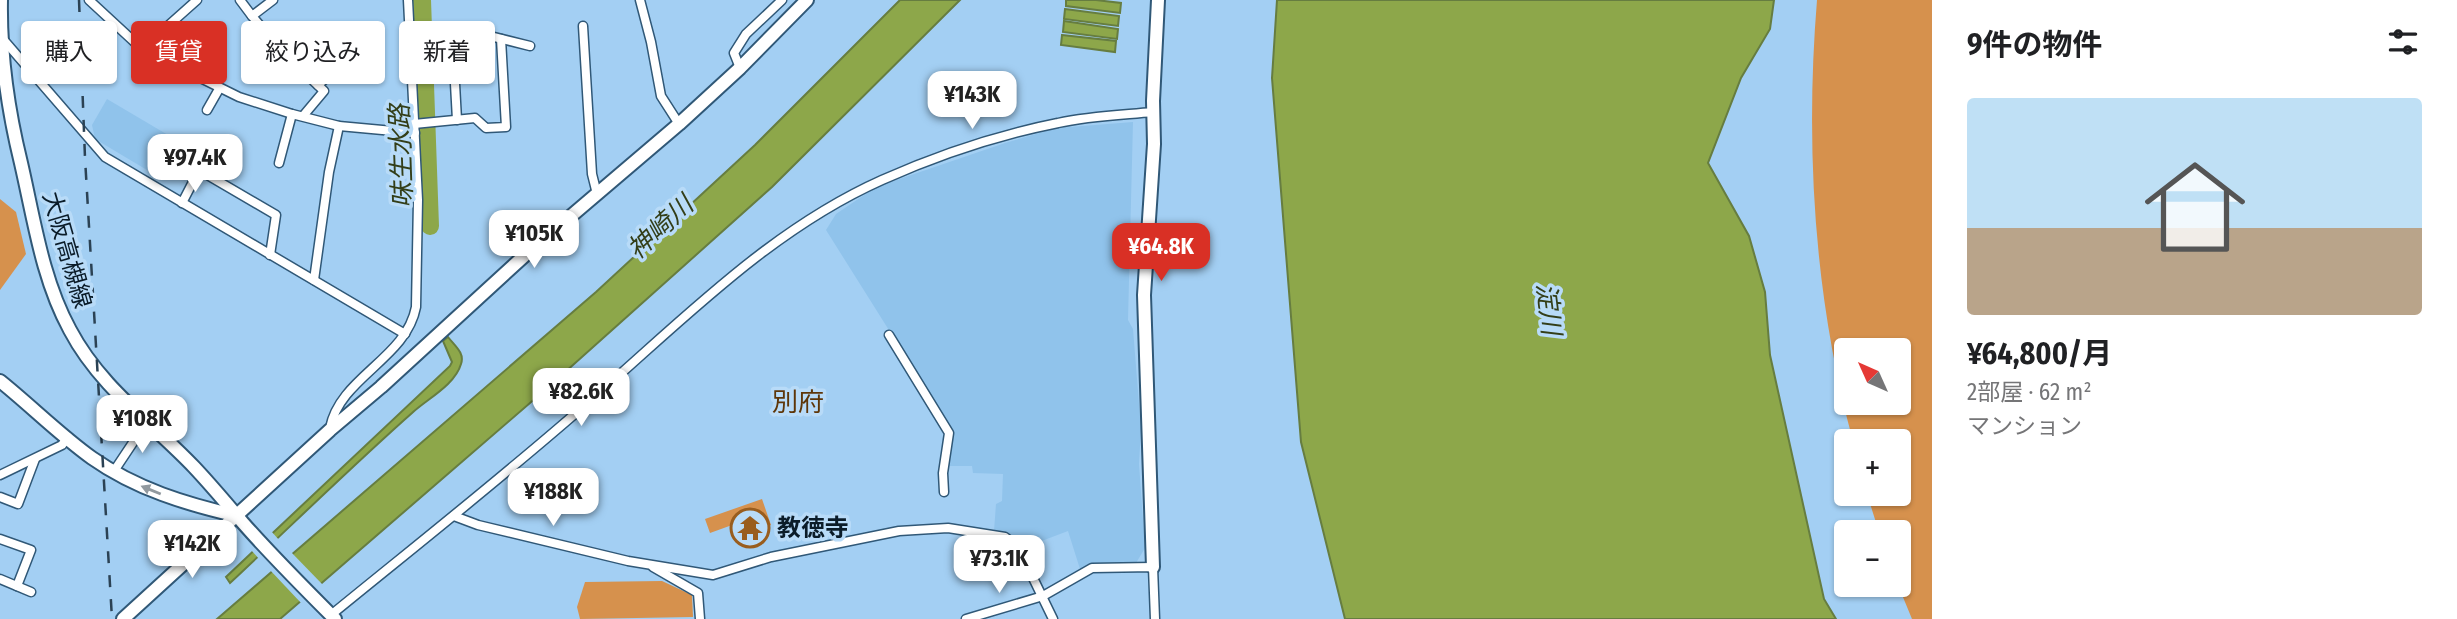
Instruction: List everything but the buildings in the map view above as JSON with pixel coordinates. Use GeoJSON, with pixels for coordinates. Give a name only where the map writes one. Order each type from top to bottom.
{"type":"FeatureCollection","features":[{"type":"Feature","properties":{"kind":"street","name":"大阪高槻線"},"geometry":{"type":"LineString","coordinates":[[1,0],[0,36],[10,119],[52,291],[65,321],[87,358],[107,384],[188,461],[330,614]]}},
{"type":"Feature","properties":{"kind":"street"},"geometry":{"type":"LineString","coordinates":[[89,0],[131,39]]}},
{"type":"Feature","properties":{"kind":"street"},"geometry":{"type":"LineString","coordinates":[[173,21],[197,0]]}},
{"type":"Feature","properties":{"kind":"street"},"geometry":{"type":"LineString","coordinates":[[240,0],[256,21]]}},
{"type":"Feature","properties":{"kind":"street"},"geometry":{"type":"LineString","coordinates":[[252,16],[273,0]]}},
{"type":"Feature","properties":{"kind":"street"},"geometry":{"type":"LineString","coordinates":[[408,0],[409,21]]}},
{"type":"Feature","properties":{"kind":"street"},"geometry":{"type":"LineString","coordinates":[[640,0],[661,96],[679,124]]}},
{"type":"Feature","properties":{"kind":"street"},"geometry":{"type":"LineString","coordinates":[[740,68],[734,53],[746,34],[782,0]]}},
{"type":"Feature","properties":{"kind":"street"},"geometry":{"type":"LineString","coordinates":[[123,619],[241,520],[330,430],[524,256],[679,124],[740,68],[807,0]]}},
{"type":"Feature","properties":{"kind":"street"},"geometry":{"type":"LineString","coordinates":[[1155,619],[1144,295],[1154,144],[1158,0]]}},
{"type":"Feature","properties":{"kind":"street"},"geometry":{"type":"LineString","coordinates":[[583,26],[592,174],[597,194]]}},
{"type":"Feature","properties":{"kind":"street"},"geometry":{"type":"LineString","coordinates":[[0,36],[105,157],[405,334]]}},
{"type":"Feature","properties":{"kind":"street"},"geometry":{"type":"LineString","coordinates":[[495,38],[530,46]]}},
{"type":"Feature","properties":{"kind":"street"},"geometry":{"type":"LineString","coordinates":[[209,84],[292,114],[339,126],[414,128],[437,122],[475,118],[486,128],[506,127],[501,39]]}},
{"type":"Feature","properties":{"kind":"street"},"geometry":{"type":"LineString","coordinates":[[330,430],[333,415],[344,398],[405,334],[413,320],[416,301],[418,200],[412,84]]}},
{"type":"Feature","properties":{"kind":"street"},"geometry":{"type":"LineString","coordinates":[[455,84],[457,120]]}},
{"type":"Feature","properties":{"kind":"street"},"geometry":{"type":"LineString","coordinates":[[303,116],[324,91],[318,85]]}},
{"type":"Feature","properties":{"kind":"street"},"geometry":{"type":"LineString","coordinates":[[207,110],[219,89]]}},
{"type":"Feature","properties":{"kind":"street"},"geometry":{"type":"LineString","coordinates":[[330,614],[454,516],[741,268],[813,217],[880,181],[981,143],[1060,122],[1153,112]]}},
{"type":"Feature","properties":{"kind":"street"},"geometry":{"type":"LineString","coordinates":[[279,163],[292,114]]}},
{"type":"Feature","properties":{"kind":"street"},"geometry":{"type":"LineString","coordinates":[[314,281],[339,126]]}},
{"type":"Feature","properties":{"kind":"street"},"geometry":{"type":"LineString","coordinates":[[182,203],[209,151]]}},
{"type":"Feature","properties":{"kind":"street"},"geometry":{"type":"LineString","coordinates":[[198,170],[276,215],[270,255]]}},
{"type":"Feature","properties":{"kind":"street"},"geometry":{"type":"LineString","coordinates":[[889,335],[949,433],[943,473],[944,492]]}},
{"type":"Feature","properties":{"kind":"street"},"geometry":{"type":"LineString","coordinates":[[0,381],[91,457],[114,471],[142,486],[190,505],[241,520]]}},
{"type":"Feature","properties":{"kind":"street"},"geometry":{"type":"LineString","coordinates":[[114,471],[146,423]]}},
{"type":"Feature","properties":{"kind":"street"},"geometry":{"type":"LineString","coordinates":[[0,475],[62,445],[68,437]]}},
{"type":"Feature","properties":{"kind":"street"},"geometry":{"type":"LineString","coordinates":[[0,497],[18,504],[35,458]]}},
{"type":"Feature","properties":{"kind":"street"},"geometry":{"type":"LineString","coordinates":[[454,516],[478,525],[713,575],[771,557],[899,531],[948,528],[1005,537],[1018,547],[1053,619]]}},
{"type":"Feature","properties":{"kind":"street"},"geometry":{"type":"LineString","coordinates":[[0,539],[31,550],[17,586]]}},
{"type":"Feature","properties":{"kind":"street"},"geometry":{"type":"LineString","coordinates":[[647,563],[698,593],[700,619]]}},
{"type":"Feature","properties":{"kind":"street"},"geometry":{"type":"LineString","coordinates":[[967,619],[1043,596],[1092,568],[1153,567]]}},
{"type":"Feature","properties":{"kind":"street"},"geometry":{"type":"LineString","coordinates":[[0,579],[31,592]]}},
{"type":"Feature","properties":{"kind":"shaded area"},"geometry":{"type":"Polygon","coordinates":[[[1817,0],[1932,0],[1932,619],[1912,619],[1903,597],[1911,597],[1911,520],[1875,520],[1871,506],[1911,506],[1911,429],[1850,429],[1847,415],[1911,415],[1911,338],[1834,338],[1834,357],[1821,277],[1816,222],[1812,111],[1817,0]]]}},
{"type":"Feature","properties":{"kind":"shaded area"},"geometry":{"type":"Polygon","coordinates":[[[107,99],[168,135],[147,170],[95,139],[92,125],[107,99]]]}},
{"type":"Feature","properties":{"kind":"shaded area"},"geometry":{"type":"Polygon","coordinates":[[[1133,122],[1128,320],[1133,329],[1141,429],[1139,464],[1145,548],[1136,563],[1095,565],[1080,569],[1068,531],[1039,542],[1033,537],[1023,547],[1007,534],[994,531],[996,504],[1002,501],[1003,474],[973,473],[972,466],[949,466],[953,432],[826,230],[836,214],[876,187],[1057,128],[1133,122]]]}},
{"type":"Feature","properties":{"kind":"shaded area"},"geometry":{"type":"Polygon","coordinates":[[[0,199],[16,212],[26,254],[0,290],[0,199]]]}},
{"type":"Feature","properties":{"kind":"shaded area"},"geometry":{"type":"Polygon","coordinates":[[[762,499],[771,525],[762,528],[757,516],[710,533],[705,519],[762,499]]]}},
{"type":"Feature","properties":{"kind":"shaded area"},"geometry":{"type":"Polygon","coordinates":[[[662,581],[692,595],[693,617],[580,619],[577,607],[585,582],[662,581]]]}},
{"type":"Feature","properties":{"kind":"water"},"geometry":{"type":"Polygon","coordinates":[[[900,0],[960,0],[772,187],[545,390],[280,619],[217,619],[596,292],[755,145],[900,0]]]}},
{"type":"Feature","properties":{"kind":"water"},"geometry":{"type":"Polygon","coordinates":[[[1066,0],[1121,3],[1120,13],[1066,6],[1066,0]]]}},
{"type":"Feature","properties":{"kind":"water","name":"淀川"},"geometry":{"type":"Polygon","coordinates":[[[1277,0],[1774,0],[1770,29],[1741,78],[1708,163],[1749,236],[1765,292],[1770,355],[1824,599],[1836,619],[1345,619],[1301,442],[1272,78],[1277,0]]]}},
{"type":"Feature","properties":{"kind":"water"},"geometry":{"type":"Polygon","coordinates":[[[1065,9],[1119,16],[1118,26],[1064,19],[1065,9]]]}},
{"type":"Feature","properties":{"kind":"water"},"geometry":{"type":"Polygon","coordinates":[[[1064,21],[1118,29],[1117,39],[1063,32],[1064,21]]]}},
{"type":"Feature","properties":{"kind":"water"},"geometry":{"type":"Polygon","coordinates":[[[1062,35],[1116,41],[1115,52],[1061,45],[1062,35]]]}},
{"type":"Feature","properties":{"kind":"water"},"geometry":{"type":"Polygon","coordinates":[[[448,337],[462,356],[458,372],[453,379],[366,455],[230,583],[226,577],[450,366],[452,362],[443,341],[448,337]]]}},
{"type":"Feature","properties":{"kind":"pier"},"geometry":{"type":"Polygon","coordinates":[[[271,531],[280,541],[260,560],[251,550],[271,531]]]}},
{"type":"Feature","properties":{"kind":"pier"},"geometry":{"type":"Polygon","coordinates":[[[290,551],[323,585],[302,604],[269,569],[290,551]]]}},
{"type":"Feature","properties":{"kind":"waterway","name":"味生水路"},"geometry":{"type":"LineString","coordinates":[[422,0],[430,226]]}},
{"type":"Feature","properties":{"kind":"railway"},"geometry":{"type":"LineString","coordinates":[[79,0],[85,158],[112,619]]}},
{"type":"Feature","properties":{"kind":"place","name":"教徳寺"},"geometry":{"type":"Point","coordinates":[750,528]}},
{"type":"Feature","properties":{"kind":"district","name":"別府"},"geometry":{"type":"Point","coordinates":[798,402]}},
{"type":"Feature","properties":{"kind":"water label","name":"神崎川"},"geometry":{"type":"Point","coordinates":[660,227]}}]}
